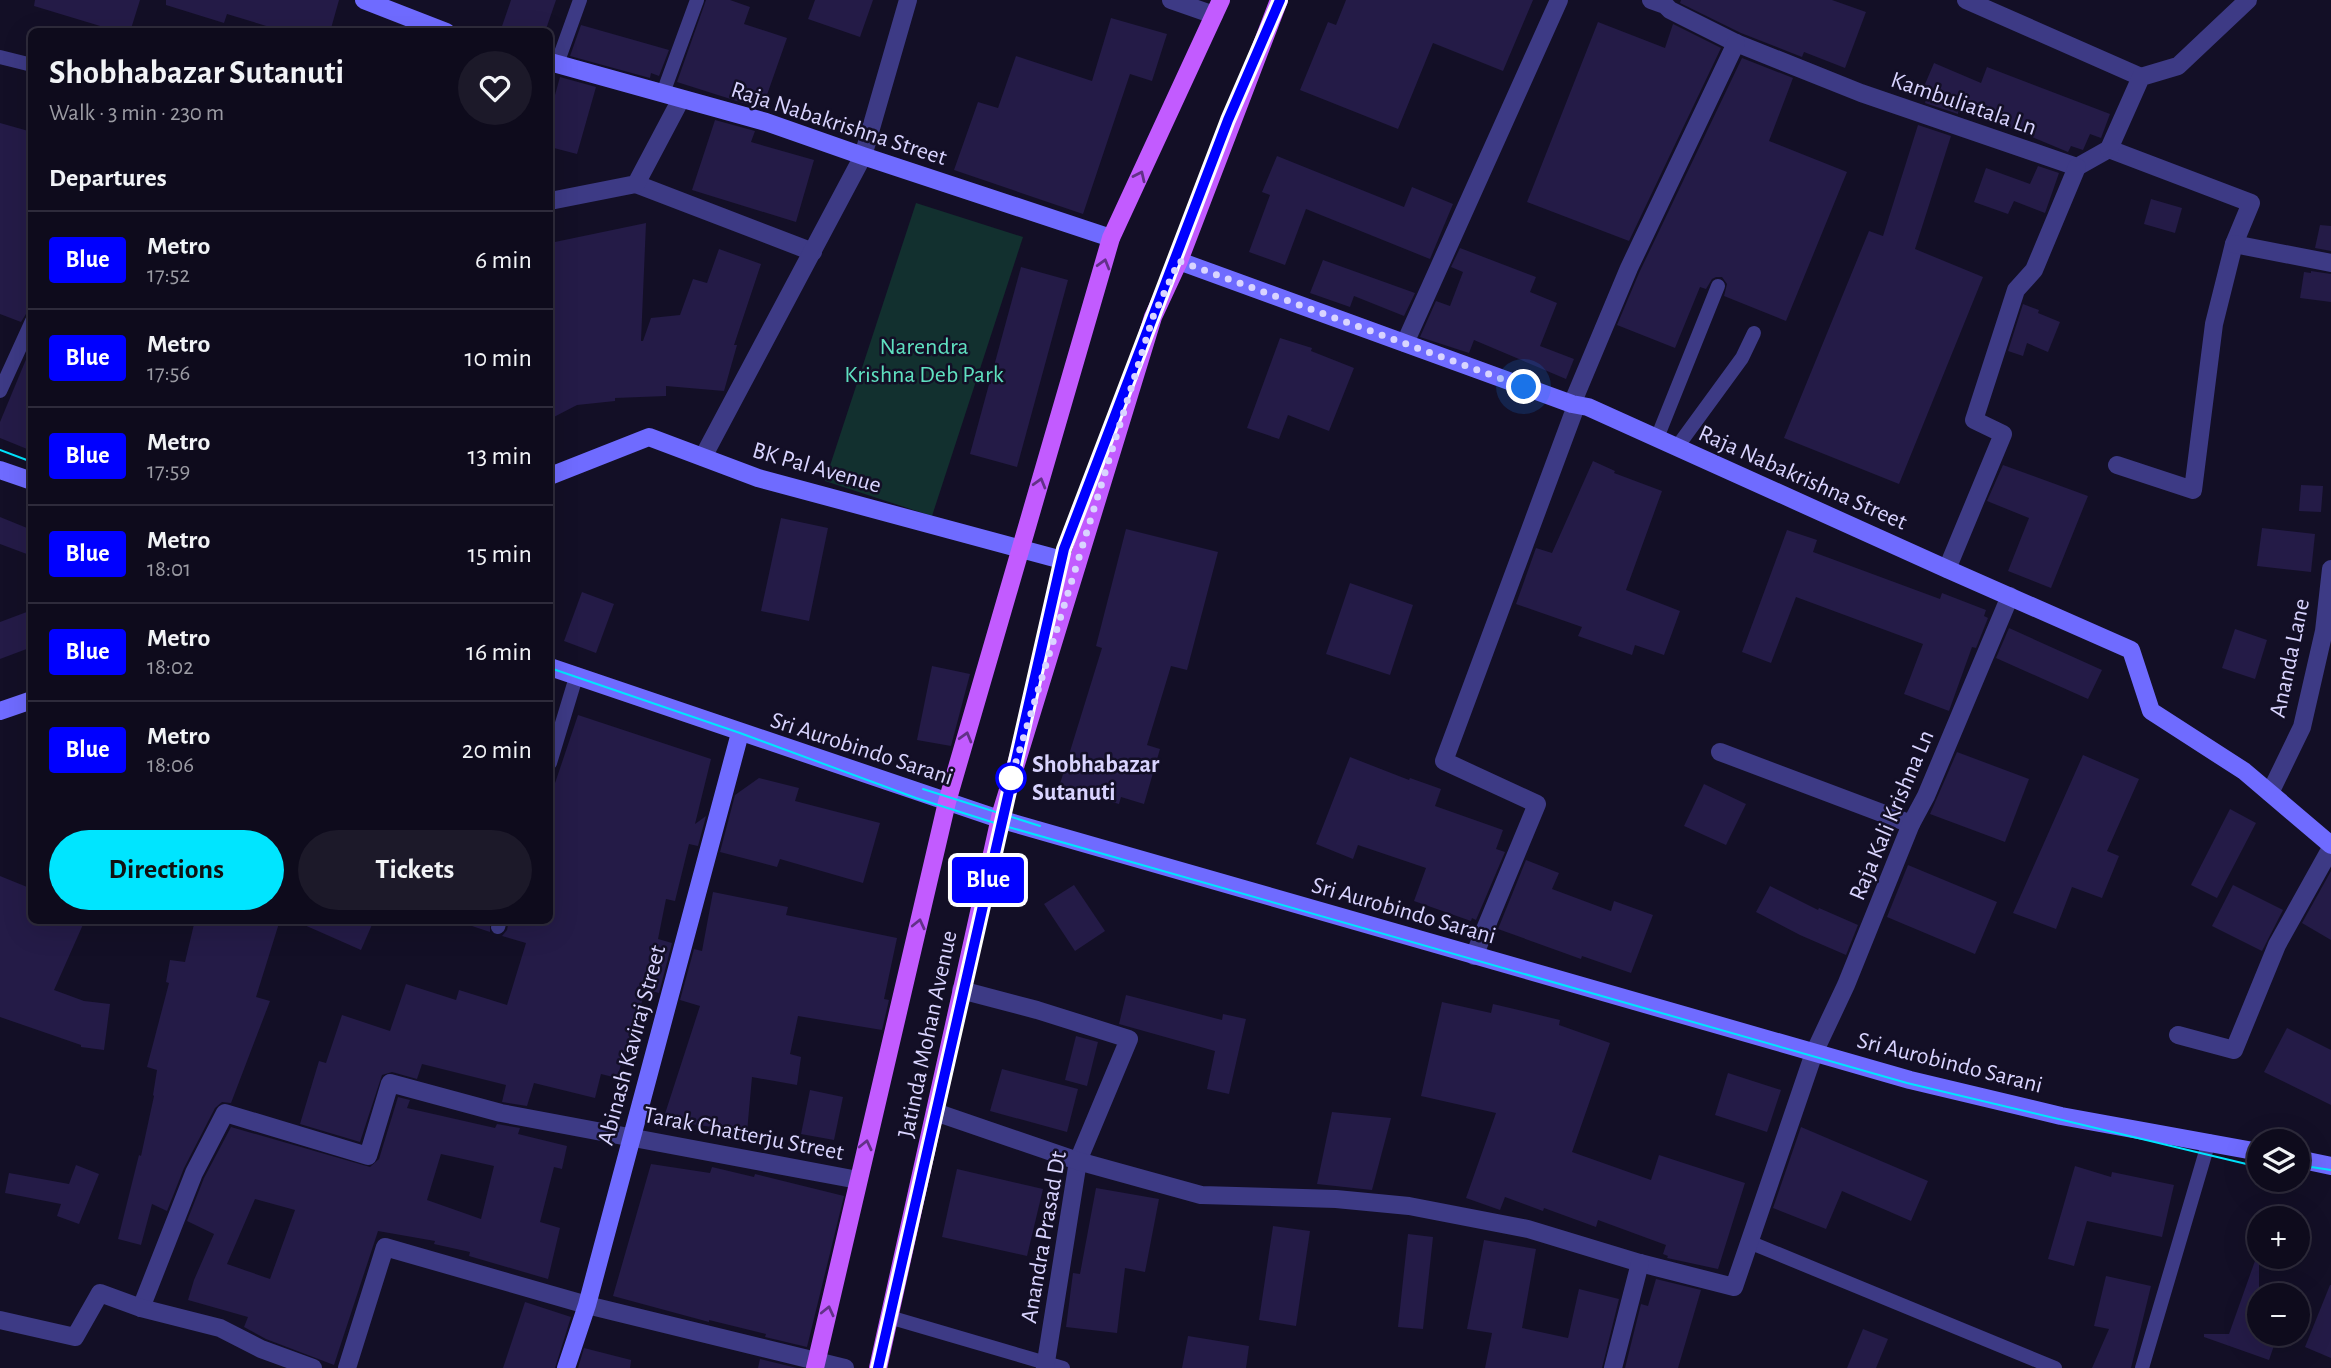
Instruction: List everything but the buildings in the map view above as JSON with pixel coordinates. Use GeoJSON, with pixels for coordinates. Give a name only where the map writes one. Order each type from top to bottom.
{"type":"FeatureCollection","features":[{"type":"Feature","properties":{"kind":"main road","name":"Jatinda Mohan Avenue"},"geometry":{"type":"LineString","coordinates":[[878,1368],[999,819],[1153,317],[1179,261],[1279,0]]}},
{"type":"Feature","properties":{"kind":"main road"},"geometry":{"type":"LineString","coordinates":[[816,1365],[947,802],[1111,238],[1217,8]]}},
{"type":"Feature","properties":{"kind":"street"},"geometry":{"type":"LineString","coordinates":[[365,0],[436,28]]}},
{"type":"Feature","properties":{"kind":"street"},"geometry":{"type":"LineString","coordinates":[[703,457],[863,156],[908,0]]}},
{"type":"Feature","properties":{"kind":"street"},"geometry":{"type":"LineString","coordinates":[[1171,0],[1217,8]]}},
{"type":"Feature","properties":{"kind":"street"},"geometry":{"type":"LineString","coordinates":[[1405,344],[1559,0]]}},
{"type":"Feature","properties":{"kind":"street"},"geometry":{"type":"LineString","coordinates":[[1966,0],[2140,77],[2178,66],[2248,0]]}},
{"type":"Feature","properties":{"kind":"street","name":"Kambuliatala Ln"},"geometry":{"type":"LineString","coordinates":[[1661,2],[1670,10],[1736,43],[1861,93],[2077,167]]}},
{"type":"Feature","properties":{"kind":"street"},"geometry":{"type":"LineString","coordinates":[[1474,956],[1537,804],[1444,761],[1574,405],[1629,268],[1736,43]]}},
{"type":"Feature","properties":{"kind":"street","name":"Raja Nabakrishna Street"},"geometry":{"type":"LineString","coordinates":[[553,63],[765,122],[1111,238]]}},
{"type":"Feature","properties":{"kind":"street"},"geometry":{"type":"LineString","coordinates":[[1947,569],[2003,434],[1974,421],[2016,290],[2034,270],[2077,167],[2109,149],[2140,77]]}},
{"type":"Feature","properties":{"kind":"street"},"geometry":{"type":"LineString","coordinates":[[636,184],[672,96]]}},
{"type":"Feature","properties":{"kind":"street"},"geometry":{"type":"LineString","coordinates":[[2109,149],[2251,203],[2234,244],[2214,324],[2193,490],[2117,465]]}},
{"type":"Feature","properties":{"kind":"street"},"geometry":{"type":"LineString","coordinates":[[553,200],[636,184],[813,253]]}},
{"type":"Feature","properties":{"kind":"street"},"geometry":{"type":"LineString","coordinates":[[2234,244],[2331,263]]}},
{"type":"Feature","properties":{"kind":"street","name":"Raja Nabakrishna Street"},"geometry":{"type":"LineString","coordinates":[[1179,261],[1574,405],[1588,407],[2131,650],[2151,711],[2244,771],[2331,846]]}},
{"type":"Feature","properties":{"kind":"street","name":"BK Pal Avenue"},"geometry":{"type":"LineString","coordinates":[[553,475],[649,437],[758,478],[1077,564]]}},
{"type":"Feature","properties":{"kind":"street"},"geometry":{"type":"LineString","coordinates":[[0,470],[28,480]]}},
{"type":"Feature","properties":{"kind":"street","name":"Ananda Lane"},"geometry":{"type":"LineString","coordinates":[[2270,793],[2302,727],[2324,631],[2331,569]]}},
{"type":"Feature","properties":{"kind":"street","name":"Raja Kali Krishna Ln"},"geometry":{"type":"LineString","coordinates":[[1640,1263],[1734,1287],[1814,1053],[1846,985],[1911,824],[1926,796],[2010,596]]}},
{"type":"Feature","properties":{"kind":"street","name":"Sri Aurobindo Sarani"},"geometry":{"type":"LineString","coordinates":[[553,668],[999,819],[1814,1053],[1910,1080],[2062,1116],[2247,1149]]}},
{"type":"Feature","properties":{"kind":"street"},"geometry":{"type":"LineString","coordinates":[[0,711],[28,701]]}},
{"type":"Feature","properties":{"kind":"street","name":"Abinash Kaviraj Street"},"geometry":{"type":"LineString","coordinates":[[566,1368],[587,1305],[740,733]]}},
{"type":"Feature","properties":{"kind":"street"},"geometry":{"type":"LineString","coordinates":[[1720,752],[1911,824]]}},
{"type":"Feature","properties":{"kind":"street"},"geometry":{"type":"LineString","coordinates":[[2178,1035],[2234,1050],[2277,945],[2331,846]]}},
{"type":"Feature","properties":{"kind":"street","name":"Anandra Prasad Dt"},"geometry":{"type":"LineString","coordinates":[[961,990],[1037,1010],[1129,1040],[1078,1161],[1052,1366]]}},
{"type":"Feature","properties":{"kind":"street","name":"Tarak Chatterju Street"},"geometry":{"type":"LineString","coordinates":[[141,1308],[194,1173],[225,1113],[368,1156],[390,1083],[501,1113],[858,1180]]}},
{"type":"Feature","properties":{"kind":"street"},"geometry":{"type":"LineString","coordinates":[[935,1112],[1078,1161],[1201,1195],[1336,1199],[1409,1206],[1528,1229],[1640,1263],[1613,1368]]}},
{"type":"Feature","properties":{"kind":"street"},"geometry":{"type":"LineString","coordinates":[[2310,1162],[2331,1166]]}},
{"type":"Feature","properties":{"kind":"street"},"geometry":{"type":"LineString","coordinates":[[347,1368],[384,1247],[587,1305],[816,1365],[845,1368]]}},
{"type":"Feature","properties":{"kind":"street"},"geometry":{"type":"LineString","coordinates":[[0,1320],[75,1338],[100,1293],[141,1308],[220,1328],[261,1349],[313,1368]]}},
{"type":"Feature","properties":{"kind":"lane"},"geometry":{"type":"LineString","coordinates":[[553,63],[580,0]]}},
{"type":"Feature","properties":{"kind":"lane"},"geometry":{"type":"LineString","coordinates":[[672,96],[697,0]]}},
{"type":"Feature","properties":{"kind":"lane"},"geometry":{"type":"LineString","coordinates":[[0,57],[28,64]]}},
{"type":"Feature","properties":{"kind":"lane"},"geometry":{"type":"LineString","coordinates":[[1657,438],[1718,286]]}},
{"type":"Feature","properties":{"kind":"lane"},"geometry":{"type":"LineString","coordinates":[[0,391],[28,330]]}},
{"type":"Feature","properties":{"kind":"lane"},"geometry":{"type":"LineString","coordinates":[[1677,447],[1742,358],[1754,333]]}},
{"type":"Feature","properties":{"kind":"lane"},"geometry":{"type":"LineString","coordinates":[[553,753],[576,677]]}},
{"type":"Feature","properties":{"kind":"lane"},"geometry":{"type":"LineString","coordinates":[[2142,1368],[2209,1141]]}},
{"type":"Feature","properties":{"kind":"lane"},"geometry":{"type":"LineString","coordinates":[[1749,1242],[2055,1368]]}},
{"type":"Feature","properties":{"kind":"lane"},"geometry":{"type":"LineString","coordinates":[[889,1317],[1052,1366]]}},
{"type":"Feature","properties":{"kind":"green space","name":"Narendra Krishna Deb Park"},"geometry":{"type":"Polygon","coordinates":[[[916,203],[1023,237],[932,516],[825,481],[916,203]]]}},
{"type":"Feature","properties":{"kind":"tram line"},"geometry":{"type":"LineString","coordinates":[[0,450],[28,460]]}},
{"type":"Feature","properties":{"kind":"tram line"},"geometry":{"type":"LineString","coordinates":[[553,669],[740,733],[916,798],[998,824],[1907,1083],[2247,1164]]}},
{"type":"Feature","properties":{"kind":"tram line"},"geometry":{"type":"LineString","coordinates":[[923,789],[1040,826]]}},
{"type":"Feature","properties":{"kind":"tram line"},"geometry":{"type":"LineString","coordinates":[[2310,1167],[2331,1170]]}},
{"type":"Feature","properties":{"kind":"metro line","name":"Blue"},"geometry":{"type":"LineString","coordinates":[[878,1368],[1064,549],[1228,120],[1280,0]]}},
{"type":"Feature","properties":{"kind":"place","name":"Shobhabazar Sutanuti"},"geometry":{"type":"Point","coordinates":[1011,778]}},
{"type":"Feature","properties":{"kind":"route"},"geometry":{"type":"LineString","coordinates":[[1011,778],[1008,788],[1153,317],[1179,261],[1524,387]]}}]}
